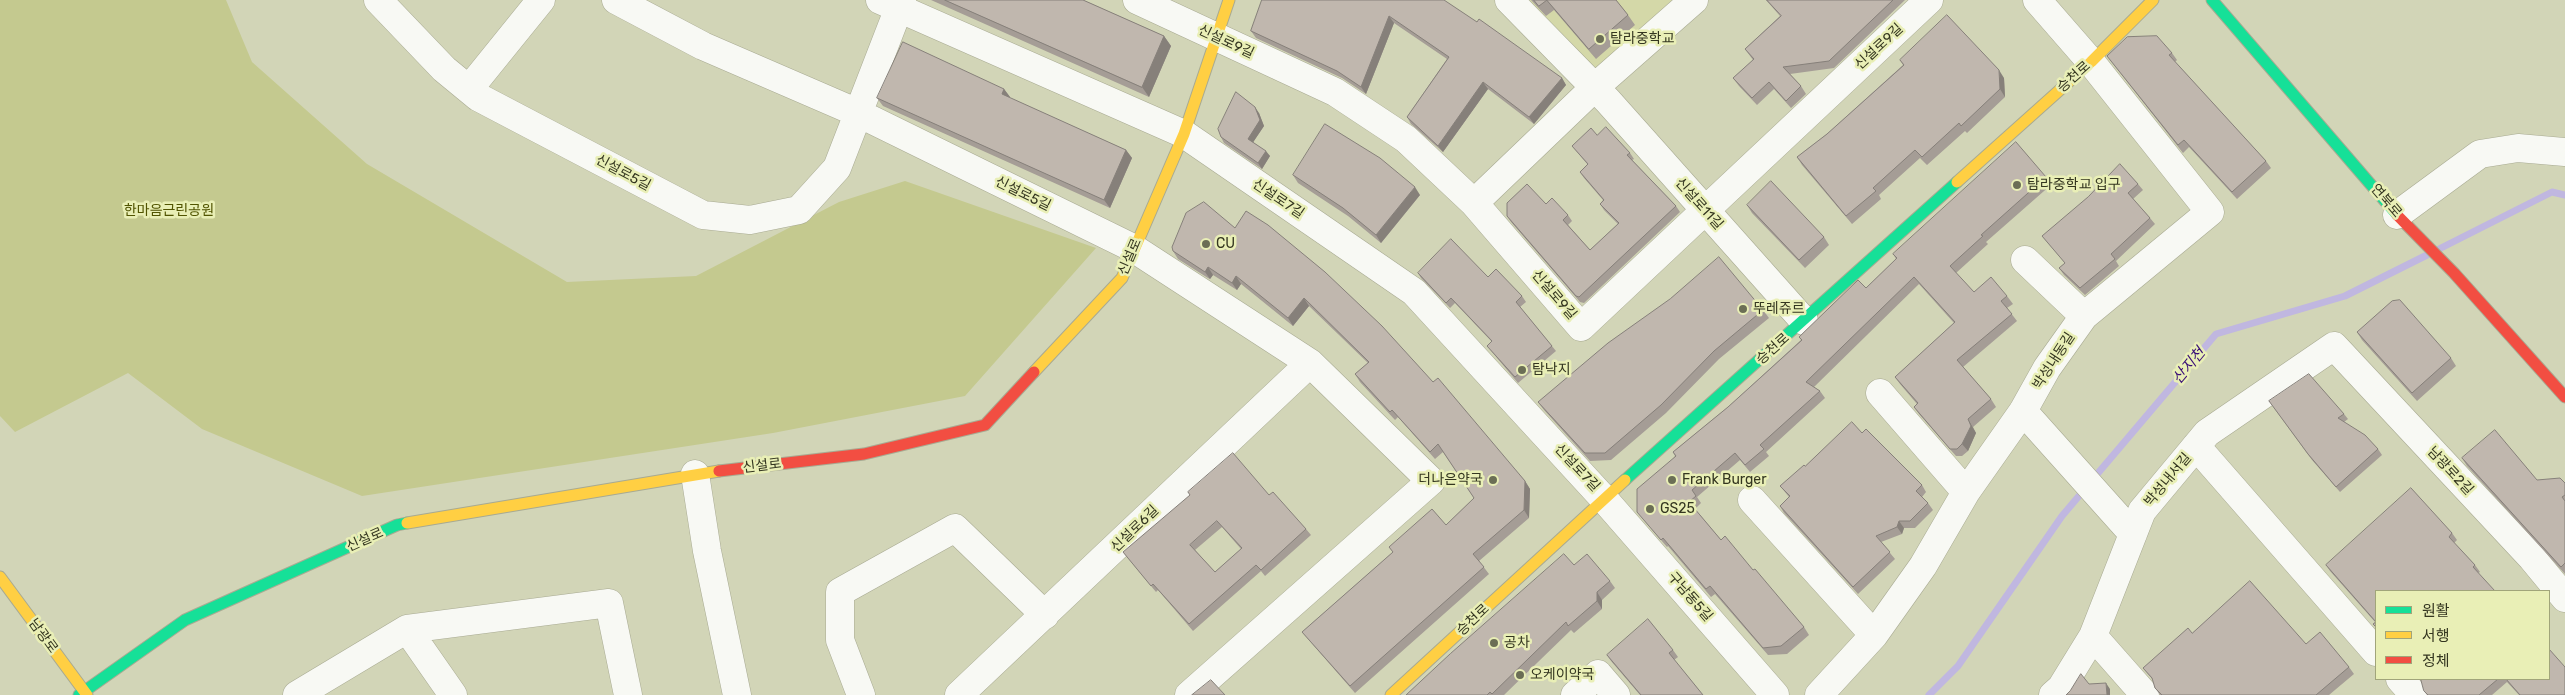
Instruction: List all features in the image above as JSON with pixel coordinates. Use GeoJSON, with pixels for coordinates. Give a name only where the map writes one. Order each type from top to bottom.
{"type":"FeatureCollection","features":[{"type":"Feature","properties":{"kind":"main road","name":"신설로"},"geometry":{"type":"LineString","coordinates":[[83,694],[185,620],[397,525],[695,474],[864,454],[985,425],[1122,278],[1133,248],[1184,134],[1229,0]]}},
{"type":"Feature","properties":{"kind":"main road","name":"승천로"},"geometry":{"type":"LineString","coordinates":[[1391,695],[1604,499],[2091,62],[2153,0]]}},
{"type":"Feature","properties":{"kind":"main road","name":"연북로"},"geometry":{"type":"LineString","coordinates":[[2212,0],[2397,215],[2454,272],[2565,397]]}},
{"type":"Feature","properties":{"kind":"main road","name":"남광로"},"geometry":{"type":"LineString","coordinates":[[0,577],[83,694]]}},
{"type":"Feature","properties":{"kind":"street","name":"신설로5길"},"geometry":{"type":"LineString","coordinates":[[378,0],[444,69],[478,96],[703,215],[750,220],[799,210],[837,168],[858,113]]}},
{"type":"Feature","properties":{"kind":"street"},"geometry":{"type":"LineString","coordinates":[[469,89],[541,0]]}},
{"type":"Feature","properties":{"kind":"street","name":"신설로5길"},"geometry":{"type":"LineString","coordinates":[[616,0],[702,46],[858,113],[1133,248],[1310,363],[1431,481],[1189,695]]}},
{"type":"Feature","properties":{"kind":"street","name":"신설로9길"},"geometry":{"type":"LineString","coordinates":[[1137,0],[1335,92],[1406,139],[1474,204],[1581,327],[1928,0]]}},
{"type":"Feature","properties":{"kind":"street","name":"신설로11길"},"geometry":{"type":"LineString","coordinates":[[1509,0],[1594,88],[1804,321]]}},
{"type":"Feature","properties":{"kind":"street"},"geometry":{"type":"LineString","coordinates":[[1474,204],[1594,88],[1694,0]]}},
{"type":"Feature","properties":{"kind":"street"},"geometry":{"type":"LineString","coordinates":[[2037,0],[2091,62]]}},
{"type":"Feature","properties":{"kind":"street"},"geometry":{"type":"LineString","coordinates":[[858,113],[894,2]]}},
{"type":"Feature","properties":{"kind":"street","name":"신설로7길"},"geometry":{"type":"LineString","coordinates":[[894,2],[1184,134],[1414,292],[1604,499]]}},
{"type":"Feature","properties":{"kind":"street","name":"박성내동길"},"geometry":{"type":"LineString","coordinates":[[1819,695],[1874,635],[1923,566],[1966,492],[2023,411],[2047,368],[2084,316],[2210,212],[2091,62]]}},
{"type":"Feature","properties":{"kind":"street"},"geometry":{"type":"LineString","coordinates":[[2397,215],[2480,154],[2518,148],[2565,152]]}},
{"type":"Feature","properties":{"kind":"street"},"geometry":{"type":"LineString","coordinates":[[2025,260],[2084,316]]}},
{"type":"Feature","properties":{"kind":"street","name":"박성내서길"},"geometry":{"type":"LineString","coordinates":[[2053,695],[2061,688],[2093,636],[2142,511],[2207,433],[2334,346]]}},
{"type":"Feature","properties":{"kind":"street","name":"남광로2길"},"geometry":{"type":"LineString","coordinates":[[2334,346],[2532,558],[2565,598]]}},
{"type":"Feature","properties":{"kind":"street","name":"신설로6길"},"geometry":{"type":"LineString","coordinates":[[959,695],[1310,363]]}},
{"type":"Feature","properties":{"kind":"street"},"geometry":{"type":"LineString","coordinates":[[1880,393],[1966,492]]}},
{"type":"Feature","properties":{"kind":"street"},"geometry":{"type":"LineString","coordinates":[[2023,411],[2133,534]]}},
{"type":"Feature","properties":{"kind":"street"},"geometry":{"type":"LineString","coordinates":[[2196,446],[2375,651]]}},
{"type":"Feature","properties":{"kind":"street"},"geometry":{"type":"LineString","coordinates":[[695,474],[707,551],[737,695]]}},
{"type":"Feature","properties":{"kind":"street","name":"구남동5길"},"geometry":{"type":"LineString","coordinates":[[1604,499],[1775,695]]}},
{"type":"Feature","properties":{"kind":"street"},"geometry":{"type":"LineString","coordinates":[[1752,500],[1874,635]]}},
{"type":"Feature","properties":{"kind":"street"},"geometry":{"type":"LineString","coordinates":[[861,695],[840,640],[840,592],[954,528],[1045,615]]}},
{"type":"Feature","properties":{"kind":"street"},"geometry":{"type":"LineString","coordinates":[[297,695],[407,629],[609,602],[628,695]]}},
{"type":"Feature","properties":{"kind":"street"},"geometry":{"type":"LineString","coordinates":[[407,629],[453,695]]}},
{"type":"Feature","properties":{"kind":"street"},"geometry":{"type":"LineString","coordinates":[[2093,636],[2145,695]]}},
{"type":"Feature","properties":{"kind":"street"},"geometry":{"type":"LineString","coordinates":[[1575,695],[1598,674],[1616,695]]}},
{"type":"Feature","properties":{"kind":"street"},"geometry":{"type":"LineString","coordinates":[[2401,680],[2414,695]]}},
{"type":"Feature","properties":{"kind":"shaded area","name":"탐라중학교"},"geometry":{"type":"Polygon","coordinates":[[[1529,0],[1682,0],[1596,77],[1529,0]]]}},
{"type":"Feature","properties":{"kind":"green space","name":"한마음근린공원"},"geometry":{"type":"Polygon","coordinates":[[[0,0],[226,0],[252,62],[367,164],[567,282],[696,276],[839,202],[905,181],[1096,248],[965,396],[773,433],[362,496],[202,429],[128,373],[15,432],[0,416],[0,0]]]}},
{"type":"Feature","properties":{"kind":"building"},"geometry":{"type":"Polygon","coordinates":[[[945,0],[1083,0],[1164,36],[1142,87],[945,0]]]}},
{"type":"Feature","properties":{"kind":"building"},"geometry":{"type":"Polygon","coordinates":[[[1262,0],[1444,0],[1477,22],[1479,19],[1562,78],[1529,117],[1483,82],[1438,146],[1407,117],[1449,57],[1389,16],[1361,87],[1337,71],[1251,31],[1262,0]]]}},
{"type":"Feature","properties":{"kind":"building"},"geometry":{"type":"Polygon","coordinates":[[[1534,0],[1547,0],[1539,6],[1534,0]]]}},
{"type":"Feature","properties":{"kind":"building"},"geometry":{"type":"Polygon","coordinates":[[[1547,0],[1616,0],[1628,15],[1589,49],[1547,0]]]}},
{"type":"Feature","properties":{"kind":"building"},"geometry":{"type":"Polygon","coordinates":[[[1767,0],[1893,0],[1829,61],[1783,67],[1801,86],[1786,101],[1769,82],[1752,98],[1733,78],[1754,59],[1745,49],[1781,16],[1767,0]]]}},
{"type":"Feature","properties":{"kind":"building"},"geometry":{"type":"Polygon","coordinates":[[[1947,15],[1999,70],[2000,89],[1961,126],[1959,123],[1922,157],[1915,150],[1873,188],[1876,191],[1846,216],[1797,157],[1827,134],[1904,65],[1900,60],[1947,15]]]}},
{"type":"Feature","properties":{"kind":"building"},"geometry":{"type":"Polygon","coordinates":[[[2157,36],[2172,53],[2169,55],[2266,161],[2232,192],[2184,140],[2178,145],[2107,56],[2127,37],[2157,36]]]}},
{"type":"Feature","properties":{"kind":"building"},"geometry":{"type":"Polygon","coordinates":[[[903,42],[1004,89],[1002,94],[1126,150],[1104,200],[877,98],[903,42]]]}},
{"type":"Feature","properties":{"kind":"building"},"geometry":{"type":"Polygon","coordinates":[[[1236,92],[1255,107],[1260,120],[1248,139],[1266,151],[1258,163],[1221,137],[1218,129],[1236,92]]]}},
{"type":"Feature","properties":{"kind":"building"},"geometry":{"type":"Polygon","coordinates":[[[1325,124],[1380,158],[1415,187],[1376,235],[1343,208],[1293,175],[1325,124]]]}},
{"type":"Feature","properties":{"kind":"building"},"geometry":{"type":"Polygon","coordinates":[[[1606,127],[1630,153],[1627,155],[1676,206],[1579,297],[1576,296],[1507,216],[1507,203],[1527,184],[1546,204],[1552,198],[1568,215],[1563,220],[1590,250],[1619,223],[1600,204],[1604,200],[1580,172],[1588,164],[1572,146],[1591,128],[1597,135],[1606,127]]]}},
{"type":"Feature","properties":{"kind":"building"},"geometry":{"type":"Polygon","coordinates":[[[2016,142],[2046,177],[1981,235],[1983,236],[1950,266],[1974,292],[1991,277],[2007,296],[2001,301],[2012,314],[1957,360],[1991,399],[1968,419],[1971,426],[1962,444],[1957,449],[1950,449],[1914,407],[1918,403],[1895,377],[1955,322],[1914,277],[1806,382],[1820,391],[1760,445],[1764,449],[1745,465],[1735,453],[1692,490],[1696,496],[1689,502],[1721,540],[1725,536],[1804,627],[1781,646],[1763,648],[1710,586],[1706,589],[1663,538],[1661,540],[1637,512],[1637,489],[1676,456],[1673,452],[1728,407],[1802,340],[1799,337],[1858,280],[1866,288],[1897,258],[1893,254],[2016,142]]]}},
{"type":"Feature","properties":{"kind":"building"},"geometry":{"type":"Polygon","coordinates":[[[2120,164],[2138,184],[2128,193],[2150,218],[2111,254],[2115,259],[2080,288],[2059,268],[2065,263],[2042,236],[2088,197],[2120,164]]]}},
{"type":"Feature","properties":{"kind":"building"},"geometry":{"type":"Polygon","coordinates":[[[1771,181],[1824,237],[1799,260],[1747,205],[1771,181]]]}},
{"type":"Feature","properties":{"kind":"building"},"geometry":{"type":"Polygon","coordinates":[[[1204,202],[1235,228],[1246,211],[1268,225],[1325,272],[1382,326],[1433,382],[1438,378],[1525,481],[1524,510],[1473,554],[1484,567],[1350,686],[1302,632],[1393,552],[1389,547],[1432,509],[1446,525],[1474,498],[1438,444],[1430,452],[1392,410],[1390,412],[1355,374],[1369,362],[1304,298],[1288,318],[1236,276],[1232,283],[1208,267],[1205,272],[1173,251],[1172,247],[1186,213],[1204,202]]]}},
{"type":"Feature","properties":{"kind":"building"},"geometry":{"type":"Polygon","coordinates":[[[1451,239],[1488,277],[1496,269],[1522,296],[1516,302],[1552,346],[1515,377],[1487,346],[1492,341],[1451,298],[1446,303],[1418,273],[1451,239]]]}},
{"type":"Feature","properties":{"kind":"building"},"geometry":{"type":"Polygon","coordinates":[[[1719,257],[1763,310],[1714,351],[1661,405],[1605,453],[1585,453],[1538,402],[1608,343],[1670,299],[1719,257]]]}},
{"type":"Feature","properties":{"kind":"building"},"geometry":{"type":"Polygon","coordinates":[[[2400,300],[2451,358],[2412,393],[2357,332],[2392,301],[2400,300]]]}},
{"type":"Feature","properties":{"kind":"building"},"geometry":{"type":"Polygon","coordinates":[[[2309,374],[2344,414],[2338,418],[2365,435],[2378,449],[2336,487],[2308,454],[2269,401],[2309,374]]]}},
{"type":"Feature","properties":{"kind":"building"},"geometry":{"type":"Polygon","coordinates":[[[1852,422],[1862,433],[1866,429],[1922,485],[1916,491],[1928,503],[1910,521],[1899,521],[1897,527],[1876,536],[1890,552],[1853,587],[1780,506],[1790,496],[1780,486],[1805,466],[1852,422]]]}},
{"type":"Feature","properties":{"kind":"building"},"geometry":{"type":"Polygon","coordinates":[[[2495,430],[2537,480],[2560,478],[2565,483],[2565,495],[2562,497],[2565,501],[2565,563],[2561,567],[2462,458],[2495,430]]]}},
{"type":"Feature","properties":{"kind":"building"},"geometry":{"type":"Polygon","coordinates":[[[1233,453],[1269,495],[1273,492],[1306,529],[1261,570],[1256,565],[1189,624],[1153,584],[1151,586],[1123,552],[1190,495],[1188,492],[1233,453]],[[1217,521],[1190,545],[1215,572],[1242,548],[1217,521]]]}},
{"type":"Feature","properties":{"kind":"building"},"geometry":{"type":"Polygon","coordinates":[[[2411,488],[2452,533],[2449,537],[2475,565],[2473,567],[2494,590],[2375,590],[2375,621],[2326,565],[2411,488]]]}},
{"type":"Feature","properties":{"kind":"building"},"geometry":{"type":"Polygon","coordinates":[[[1564,554],[1574,565],[1587,554],[1610,581],[1597,592],[1597,601],[1568,626],[1566,622],[1492,694],[1490,692],[1487,695],[1406,695],[1450,654],[1564,554]]]}},
{"type":"Feature","properties":{"kind":"building"},"geometry":{"type":"Polygon","coordinates":[[[2250,581],[2306,644],[2320,632],[2349,667],[2316,695],[2162,695],[2155,688],[2152,678],[2143,668],[2188,628],[2192,633],[2250,581]]]}},
{"type":"Feature","properties":{"kind":"building"},"geometry":{"type":"Polygon","coordinates":[[[1648,619],[1673,650],[1669,653],[1703,695],[1641,695],[1607,655],[1648,619]]]}},
{"type":"Feature","properties":{"kind":"building"},"geometry":{"type":"Polygon","coordinates":[[[2550,650],[2565,667],[2565,695],[2520,695],[2507,680],[2550,680],[2550,650]]]}},
{"type":"Feature","properties":{"kind":"building"},"geometry":{"type":"Polygon","coordinates":[[[2081,674],[2089,684],[2106,683],[2107,695],[2066,695],[2081,674]]]}},
{"type":"Feature","properties":{"kind":"building"},"geometry":{"type":"Polygon","coordinates":[[[1211,680],[1225,695],[1192,695],[1211,680]]]}},
{"type":"Feature","properties":{"kind":"building"},"geometry":{"type":"Polygon","coordinates":[[[2421,680],[2497,680],[2479,695],[2428,695],[2424,691],[2421,680]]]}},
{"type":"Feature","properties":{"kind":"waterway","name":"산지천"},"geometry":{"type":"LineString","coordinates":[[2439,249],[2552,192],[2565,195]]}},
{"type":"Feature","properties":{"kind":"waterway","name":"산지천"},"geometry":{"type":"LineString","coordinates":[[2093,479],[2216,334],[2345,296],[2427,255]]}},
{"type":"Feature","properties":{"kind":"waterway","name":"산지천"},"geometry":{"type":"LineString","coordinates":[[1929,695],[1958,666],[2062,516],[2084,490]]}},
{"type":"Feature","properties":{"kind":"traffic: fast"},"geometry":{"type":"LineString","coordinates":[[2212,0],[2397,215]]}},
{"type":"Feature","properties":{"kind":"traffic: fast"},"geometry":{"type":"LineString","coordinates":[[1625,480],[1957,182]]}},
{"type":"Feature","properties":{"kind":"traffic: fast"},"geometry":{"type":"LineString","coordinates":[[79,695],[185,620],[397,525],[407,523]]}},
{"type":"Feature","properties":{"kind":"traffic: slow"},"geometry":{"type":"LineString","coordinates":[[1034,372],[1122,278],[1184,134],[1229,0]]}},
{"type":"Feature","properties":{"kind":"traffic: slow"},"geometry":{"type":"LineString","coordinates":[[1957,182],[2091,62],[2153,0]]}},
{"type":"Feature","properties":{"kind":"traffic: slow"},"geometry":{"type":"LineString","coordinates":[[407,523],[719,471]]}},
{"type":"Feature","properties":{"kind":"traffic: slow"},"geometry":{"type":"LineString","coordinates":[[1391,695],[1625,480]]}},
{"type":"Feature","properties":{"kind":"traffic: slow"},"geometry":{"type":"LineString","coordinates":[[0,577],[87,695]]}},
{"type":"Feature","properties":{"kind":"traffic: jam"},"geometry":{"type":"LineString","coordinates":[[2397,215],[2454,273],[2565,397]]}},
{"type":"Feature","properties":{"kind":"traffic: jam"},"geometry":{"type":"LineString","coordinates":[[719,471],[864,454],[985,425],[1034,372]]}},
{"type":"Feature","properties":{"kind":"place","name":"탐라중학교"},"geometry":{"type":"Point","coordinates":[1600,39]}},
{"type":"Feature","properties":{"kind":"place","name":"탐라중학교 입구"},"geometry":{"type":"Point","coordinates":[2017,185]}},
{"type":"Feature","properties":{"kind":"place","name":"CU"},"geometry":{"type":"Point","coordinates":[1206,244]}},
{"type":"Feature","properties":{"kind":"place","name":"뚜레쥬르"},"geometry":{"type":"Point","coordinates":[1743,309]}},
{"type":"Feature","properties":{"kind":"place","name":"탐낙지"},"geometry":{"type":"Point","coordinates":[1522,370]}},
{"type":"Feature","properties":{"kind":"place","name":"더나은약국"},"geometry":{"type":"Point","coordinates":[1493,480]}},
{"type":"Feature","properties":{"kind":"place","name":"Frank Burger"},"geometry":{"type":"Point","coordinates":[1672,480]}},
{"type":"Feature","properties":{"kind":"place","name":"GS25"},"geometry":{"type":"Point","coordinates":[1650,509]}},
{"type":"Feature","properties":{"kind":"place","name":"공차"},"geometry":{"type":"Point","coordinates":[1494,643]}},
{"type":"Feature","properties":{"kind":"place","name":"오케이약국"},"geometry":{"type":"Point","coordinates":[1520,675]}}]}
